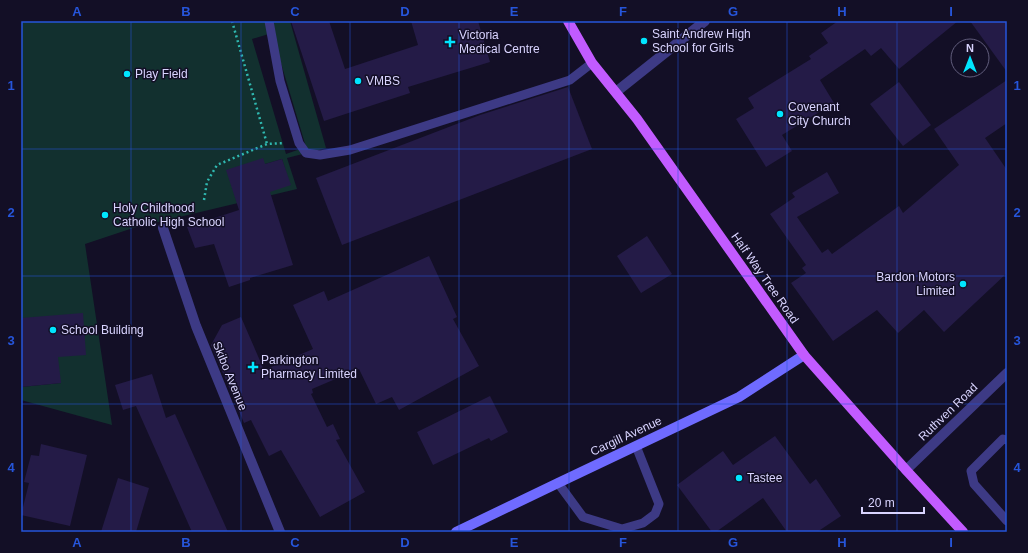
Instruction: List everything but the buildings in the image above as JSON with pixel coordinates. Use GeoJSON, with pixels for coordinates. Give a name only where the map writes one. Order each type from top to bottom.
{"type":"FeatureCollection","features":[{"type":"Feature","properties":{"kind":"main road","name":"Half Way Tree Road"},"geometry":{"type":"LineString","coordinates":[[568,21],[592,63],[637,119],[804,355],[963,532]]}},
{"type":"Feature","properties":{"kind":"main road","name":"Cargill Avenue"},"geometry":{"type":"LineString","coordinates":[[456,532],[739,397],[804,355]]}},
{"type":"Feature","properties":{"kind":"street"},"geometry":{"type":"LineString","coordinates":[[616,92],[705,21]]}},
{"type":"Feature","properties":{"kind":"street","name":"Skibo Avenue"},"geometry":{"type":"LineString","coordinates":[[163,228],[196,326],[280,532]]}},
{"type":"Feature","properties":{"kind":"street","name":"Ruthven Road"},"geometry":{"type":"LineString","coordinates":[[906,470],[1007,373]]}},
{"type":"Feature","properties":{"kind":"lane"},"geometry":{"type":"LineString","coordinates":[[269,21],[280,81],[299,143],[306,153],[320,155],[350,150],[570,80],[592,63]]}},
{"type":"Feature","properties":{"kind":"lane"},"geometry":{"type":"LineString","coordinates":[[1007,440],[1003,439],[971,471],[974,484],[1007,521]]}},
{"type":"Feature","properties":{"kind":"lane"},"geometry":{"type":"LineString","coordinates":[[558,483],[583,517],[622,529],[643,524],[656,514],[659,504],[636,446]]}},
{"type":"Feature","properties":{"kind":"path"},"geometry":{"type":"LineString","coordinates":[[232,21],[267,144]]}},
{"type":"Feature","properties":{"kind":"path"},"geometry":{"type":"LineString","coordinates":[[204,200],[207,182],[217,165],[267,144],[299,143]]}},
{"type":"Feature","properties":{"kind":"green space"},"geometry":{"type":"Polygon","coordinates":[[[21,21],[290,21],[326,148],[287,158],[297,189],[133,228],[85,244],[112,425],[21,400],[21,387],[61,383],[21,356],[21,21]],[[272,33],[252,39],[286,154],[306,147],[272,33]],[[282,159],[265,164],[227,170],[290,185],[282,159]]]}},
{"type":"Feature","properties":{"kind":"place","name":"Saint Andrew High School for Girls"},"geometry":{"type":"Point","coordinates":[644,41]}},
{"type":"Feature","properties":{"kind":"place","name":"Victoria Medical Centre"},"geometry":{"type":"Point","coordinates":[450,42]}},
{"type":"Feature","properties":{"kind":"place","name":"Play Field"},"geometry":{"type":"Point","coordinates":[127,74]}},
{"type":"Feature","properties":{"kind":"place","name":"VMBS"},"geometry":{"type":"Point","coordinates":[358,81]}},
{"type":"Feature","properties":{"kind":"place","name":"Covenant City Church"},"geometry":{"type":"Point","coordinates":[780,114]}},
{"type":"Feature","properties":{"kind":"place","name":"Holy Childhood Catholic High School"},"geometry":{"type":"Point","coordinates":[105,215]}},
{"type":"Feature","properties":{"kind":"place","name":"Bardon Motors Limited"},"geometry":{"type":"Point","coordinates":[963,284]}},
{"type":"Feature","properties":{"kind":"place","name":"School Building"},"geometry":{"type":"Point","coordinates":[53,330]}},
{"type":"Feature","properties":{"kind":"place","name":"Parkington Pharmacy Limited"},"geometry":{"type":"Point","coordinates":[253,367]}},
{"type":"Feature","properties":{"kind":"place","name":"Tastee"},"geometry":{"type":"Point","coordinates":[739,478]}}]}
